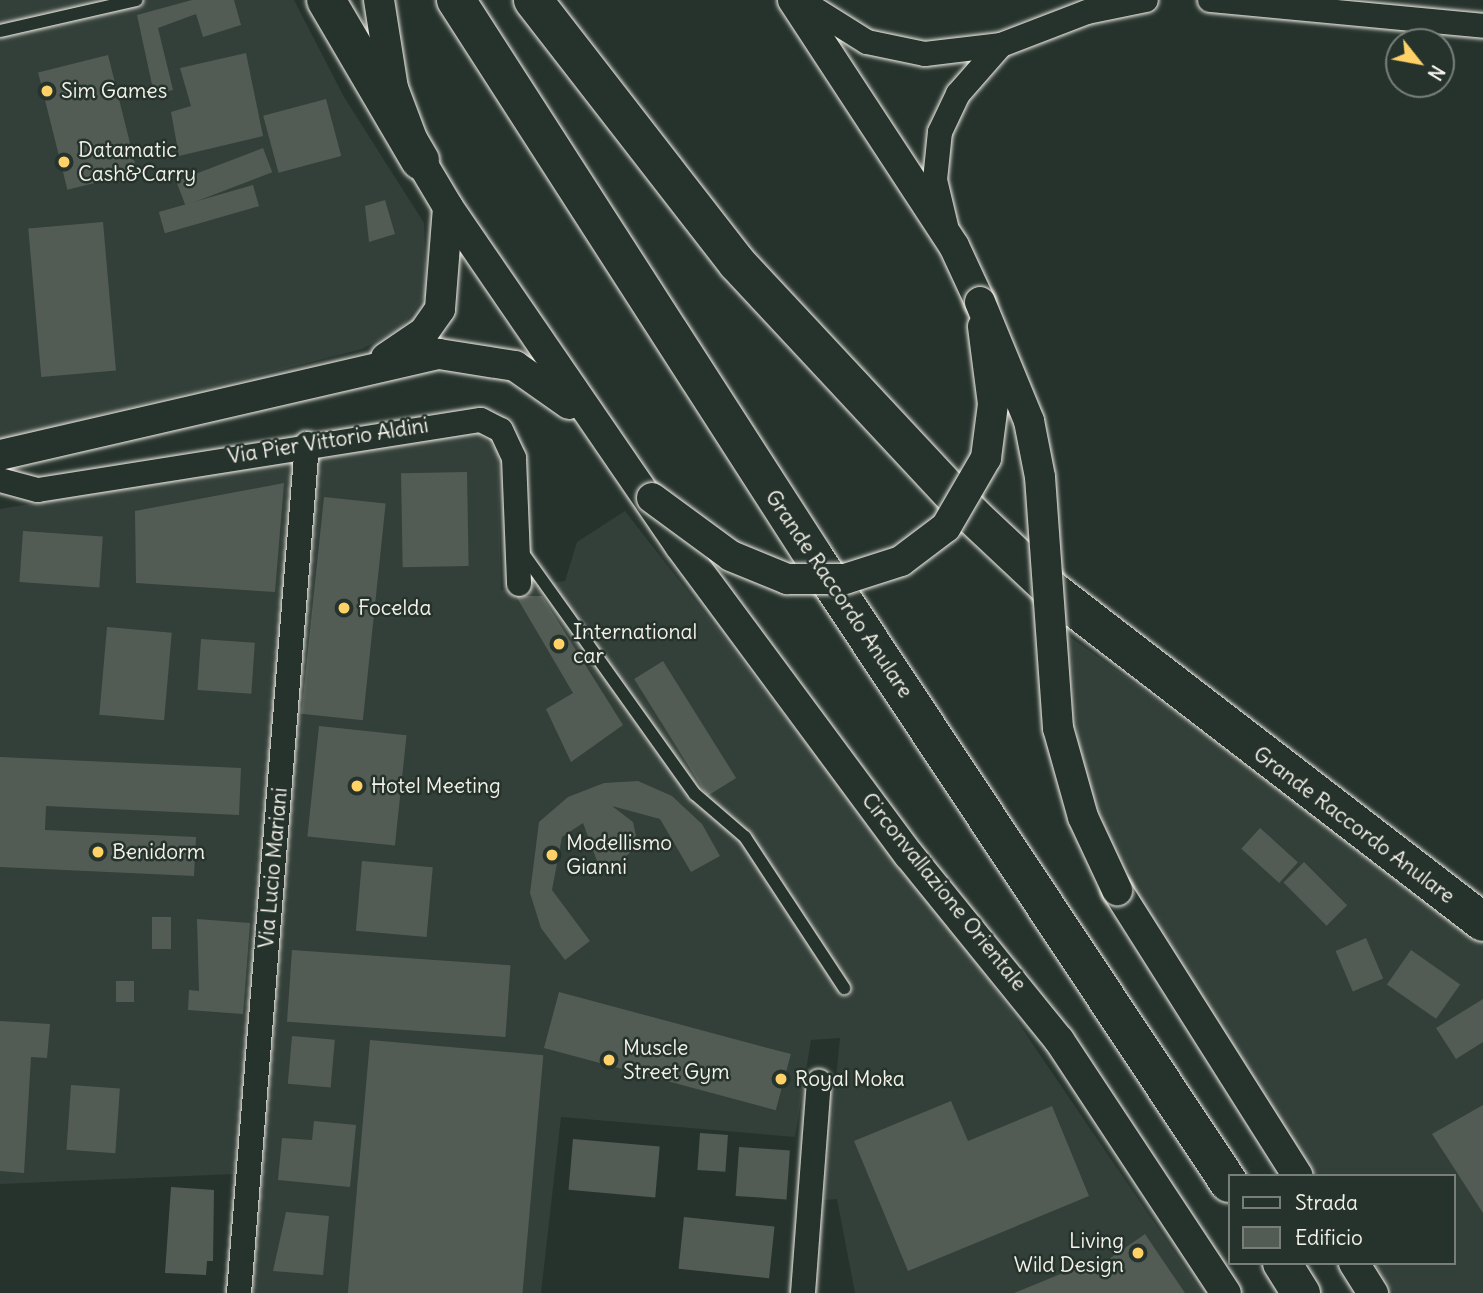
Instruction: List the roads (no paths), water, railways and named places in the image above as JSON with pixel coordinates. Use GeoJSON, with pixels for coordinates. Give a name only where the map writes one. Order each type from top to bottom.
{"type":"FeatureCollection","features":[{"type":"Feature","properties":{"kind":"highway"},"geometry":{"type":"LineString","coordinates":[[326,0],[420,160]]}},
{"type":"Feature","properties":{"kind":"highway","name":"Grande Raccordo Anulare"},"geometry":{"type":"LineString","coordinates":[[456,0],[807,546],[1228,1181]]}},
{"type":"Feature","properties":{"kind":"highway","name":"Grande Raccordo Anulare"},"geometry":{"type":"LineString","coordinates":[[533,0],[737,263],[973,516],[1054,592],[1483,922]]}},
{"type":"Feature","properties":{"kind":"highway"},"geometry":{"type":"LineString","coordinates":[[1283,1265],[1301,1293]]}},
{"type":"Feature","properties":{"kind":"street"},"geometry":{"type":"LineString","coordinates":[[379,0],[388,70],[420,160],[448,207],[603,434],[652,498],[731,556],[787,579],[845,579],[909,556],[956,515],[986,458],[993,404],[980,302]]}},
{"type":"Feature","properties":{"kind":"street"},"geometry":{"type":"LineString","coordinates":[[793,0],[954,246],[1009,360],[1032,430],[1058,728],[1083,817],[1117,890],[1297,1174]]}},
{"type":"Feature","properties":{"kind":"street"},"geometry":{"type":"LineString","coordinates":[[800,0],[852,36],[900,52],[1001,45],[1087,12],[1143,1]]}},
{"type":"Feature","properties":{"kind":"street"},"geometry":{"type":"LineString","coordinates":[[1210,0],[1483,26]]}},
{"type":"Feature","properties":{"kind":"street"},"geometry":{"type":"LineString","coordinates":[[954,246],[935,180],[940,132],[958,94],[1001,45]]}},
{"type":"Feature","properties":{"kind":"street"},"geometry":{"type":"LineString","coordinates":[[371,367],[415,340],[440,309],[448,207]]}},
{"type":"Feature","properties":{"kind":"street"},"geometry":{"type":"LineString","coordinates":[[0,455],[219,401],[371,367],[450,353],[503,362],[538,377],[603,434]]}},
{"type":"Feature","properties":{"kind":"street","name":"Via Pier Vittorio Aldini"},"geometry":{"type":"LineString","coordinates":[[0,480],[38,490],[459,419],[492,424],[507,437],[514,458],[519,584]]}},
{"type":"Feature","properties":{"kind":"street","name":"Via Lucio Mariani"},"geometry":{"type":"LineString","coordinates":[[239,1293],[307,444]]}},
{"type":"Feature","properties":{"kind":"street","name":"Circonvallazione Orientale"},"geometry":{"type":"LineString","coordinates":[[652,498],[680,546],[909,855],[1016,980],[1226,1293]]}},
{"type":"Feature","properties":{"kind":"street"},"geometry":{"type":"LineString","coordinates":[[803,1293],[819,1082]]}},
{"type":"Feature","properties":{"kind":"street"},"geometry":{"type":"LineString","coordinates":[[1355,1265],[1373,1293]]}},
{"type":"Feature","properties":{"kind":"lane"},"geometry":{"type":"LineString","coordinates":[[0,31],[137,0]]}},
{"type":"Feature","properties":{"kind":"lane"},"geometry":{"type":"LineString","coordinates":[[518,546],[695,794],[745,837],[844,988]]}},
{"type":"Feature","properties":{"kind":"place","name":"Sim Games"},"geometry":{"type":"Point","coordinates":[47,91]}},
{"type":"Feature","properties":{"kind":"place","name":"Datamatic Cash&Carry"},"geometry":{"type":"Point","coordinates":[64,162]}},
{"type":"Feature","properties":{"kind":"place","name":"Focelda"},"geometry":{"type":"Point","coordinates":[344,608]}},
{"type":"Feature","properties":{"kind":"place","name":"International car"},"geometry":{"type":"Point","coordinates":[559,644]}},
{"type":"Feature","properties":{"kind":"place","name":"Hotel Meeting"},"geometry":{"type":"Point","coordinates":[357,786]}},
{"type":"Feature","properties":{"kind":"place","name":"Benidorm"},"geometry":{"type":"Point","coordinates":[98,852]}},
{"type":"Feature","properties":{"kind":"place","name":"Modellismo Gianni"},"geometry":{"type":"Point","coordinates":[552,855]}},
{"type":"Feature","properties":{"kind":"place","name":"Muscle Street Gym"},"geometry":{"type":"Point","coordinates":[609,1060]}},
{"type":"Feature","properties":{"kind":"place","name":"Royal Moka"},"geometry":{"type":"Point","coordinates":[781,1079]}},
{"type":"Feature","properties":{"kind":"place","name":"Living Wild Design"},"geometry":{"type":"Point","coordinates":[1138,1253]}}]}
